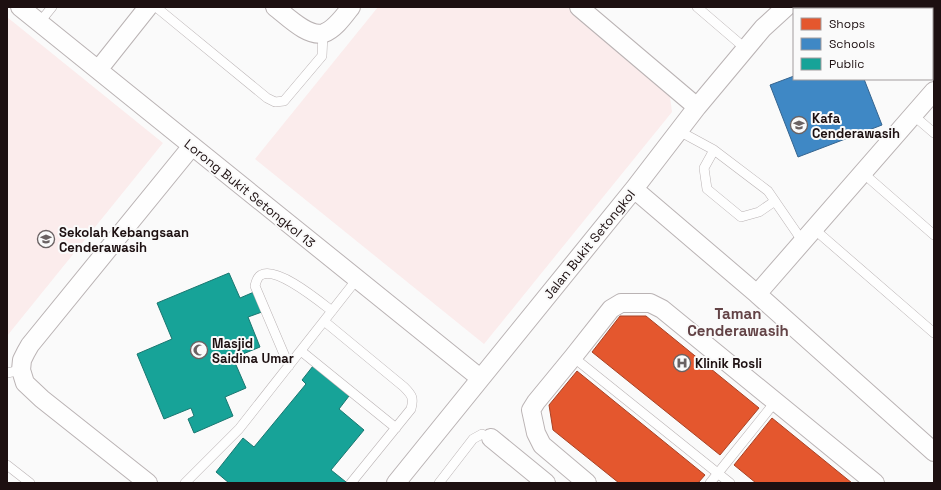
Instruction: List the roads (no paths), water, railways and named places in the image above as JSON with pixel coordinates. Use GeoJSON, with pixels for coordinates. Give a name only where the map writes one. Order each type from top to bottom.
{"type":"FeatureCollection","features":[{"type":"Feature","properties":{"kind":"street","name":"Lorong Bukit Setongkol 13"},"geometry":{"type":"LineString","coordinates":[[20,7],[480,378]]}},
{"type":"Feature","properties":{"kind":"street"},"geometry":{"type":"LineString","coordinates":[[98,70],[148,7]]}},
{"type":"Feature","properties":{"kind":"street"},"geometry":{"type":"LineString","coordinates":[[275,7],[300,27],[312,33],[323,33],[333,27],[351,7]]}},
{"type":"Feature","properties":{"kind":"street"},"geometry":{"type":"LineString","coordinates":[[579,7],[697,107]]}},
{"type":"Feature","properties":{"kind":"street","name":"Jalan Bukit Setongkol"},"geometry":{"type":"LineString","coordinates":[[404,480],[480,378],[634,189],[697,107],[763,28],[786,7]]}},
{"type":"Feature","properties":{"kind":"street"},"geometry":{"type":"LineString","coordinates":[[757,294],[934,91]]}},
{"type":"Feature","properties":{"kind":"street"},"geometry":{"type":"LineString","coordinates":[[148,483],[42,399],[14,371],[30,345],[192,146]]}},
{"type":"Feature","properties":{"kind":"street"},"geometry":{"type":"LineString","coordinates":[[634,189],[757,294],[934,452]]}},
{"type":"Feature","properties":{"kind":"street"},"geometry":{"type":"LineString","coordinates":[[587,483],[542,445],[536,433],[531,410],[611,309],[621,303],[650,303],[662,309],[875,483]]}},
{"type":"Feature","properties":{"kind":"street"},"geometry":{"type":"LineString","coordinates":[[491,438],[546,483]]}},
{"type":"Feature","properties":{"kind":"lane"},"geometry":{"type":"LineString","coordinates":[[40,23],[52,7]]}},
{"type":"Feature","properties":{"kind":"lane"},"geometry":{"type":"LineString","coordinates":[[156,7],[267,98],[275,102],[284,101],[322,56],[323,33]]}},
{"type":"Feature","properties":{"kind":"lane"},"geometry":{"type":"LineString","coordinates":[[698,7],[746,49]]}},
{"type":"Feature","properties":{"kind":"lane"},"geometry":{"type":"LineString","coordinates":[[913,115],[934,134]]}},
{"type":"Feature","properties":{"kind":"lane"},"geometry":{"type":"LineString","coordinates":[[679,131],[714,150],[768,191],[774,201],[808,236],[934,333]]}},
{"type":"Feature","properties":{"kind":"lane"},"geometry":{"type":"LineString","coordinates":[[714,150],[704,168],[707,189],[741,217],[759,212],[774,201]]}},
{"type":"Feature","properties":{"kind":"lane"},"geometry":{"type":"LineString","coordinates":[[863,173],[934,235]]}},
{"type":"Feature","properties":{"kind":"lane"},"geometry":{"type":"LineString","coordinates":[[288,366],[255,286],[260,275],[268,273],[284,278],[332,311]]}},
{"type":"Feature","properties":{"kind":"lane"},"geometry":{"type":"LineString","coordinates":[[185,483],[238,429],[357,279]]}},
{"type":"Feature","properties":{"kind":"lane"},"geometry":{"type":"LineString","coordinates":[[324,321],[404,387],[410,393],[413,401],[411,409],[351,483]]}},
{"type":"Feature","properties":{"kind":"lane"},"geometry":{"type":"LineString","coordinates":[[301,350],[396,428]]}},
{"type":"Feature","properties":{"kind":"lane"},"geometry":{"type":"LineString","coordinates":[[573,357],[730,483]]}},
{"type":"Feature","properties":{"kind":"lane"},"geometry":{"type":"LineString","coordinates":[[710,483],[775,402]]}},
{"type":"Feature","properties":{"kind":"lane"},"geometry":{"type":"LineString","coordinates":[[439,483],[473,439],[482,434],[491,438]]}},
{"type":"Feature","properties":{"kind":"lane"},"geometry":{"type":"LineString","coordinates":[[7,465],[30,483]]}},
{"type":"Feature","properties":{"kind":"place","name":"Kafa Cenderawasih"},"geometry":{"type":"Point","coordinates":[799,125]}},
{"type":"Feature","properties":{"kind":"place","name":"Sekolah Kebangsaan Cenderawasih"},"geometry":{"type":"Point","coordinates":[46,239]}},
{"type":"Feature","properties":{"kind":"place","name":"Masjid Saidina Umar"},"geometry":{"type":"Point","coordinates":[199,350]}},
{"type":"Feature","properties":{"kind":"place","name":"Klinik Rosli"},"geometry":{"type":"Point","coordinates":[682,363]}},
{"type":"Feature","properties":{"kind":"district","name":"Taman Cenderawasih"},"geometry":{"type":"Point","coordinates":[738,322]}}]}
